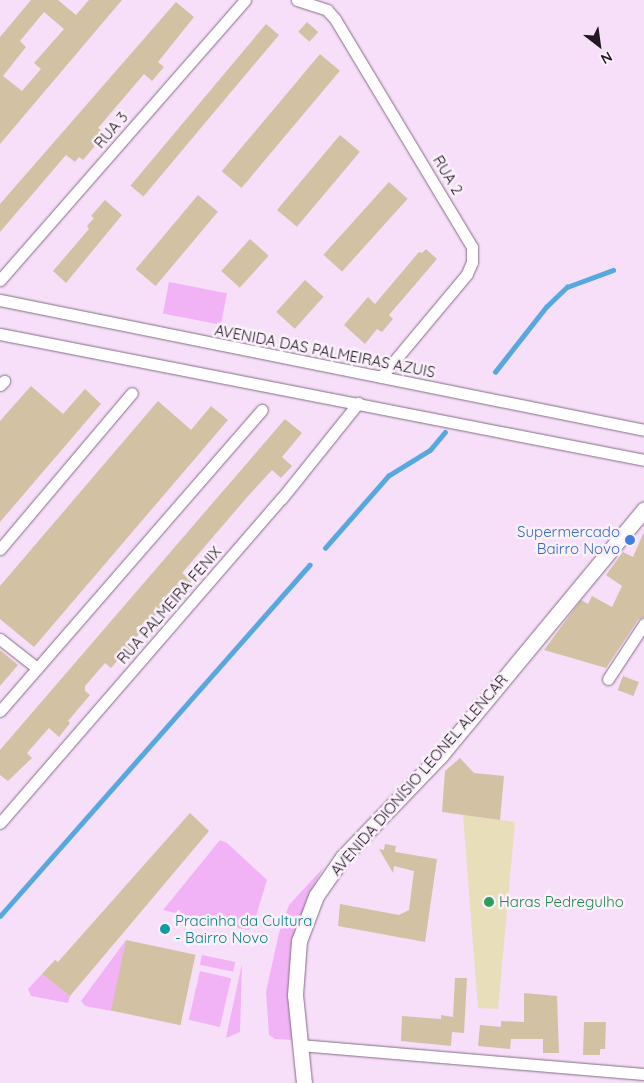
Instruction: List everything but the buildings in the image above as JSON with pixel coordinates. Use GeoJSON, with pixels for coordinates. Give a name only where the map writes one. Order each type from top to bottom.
{"type":"FeatureCollection","features":[{"type":"Feature","properties":{"kind":"street","name":"RUA 3"},"geometry":{"type":"LineString","coordinates":[[0,280],[246,0]]}},
{"type":"Feature","properties":{"kind":"street","name":"RUA 2"},"geometry":{"type":"LineString","coordinates":[[297,0],[327,10],[335,20],[472,247],[472,262],[468,274],[381,377]]}},
{"type":"Feature","properties":{"kind":"street","name":"AVENIDA DAS PALMEIRAS AZUIS"},"geometry":{"type":"LineString","coordinates":[[0,300],[644,430]]}},
{"type":"Feature","properties":{"kind":"street"},"geometry":{"type":"LineString","coordinates":[[0,334],[644,460]]}},
{"type":"Feature","properties":{"kind":"street"},"geometry":{"type":"LineString","coordinates":[[0,549],[132,393]]}},
{"type":"Feature","properties":{"kind":"street","name":"RUA PALMEIRA FENIX"},"geometry":{"type":"LineString","coordinates":[[0,822],[282,498],[358,403]]}},
{"type":"Feature","properties":{"kind":"street"},"geometry":{"type":"LineString","coordinates":[[0,711],[262,410]]}},
{"type":"Feature","properties":{"kind":"street","name":"AVENIDA DIONÍSIO LEONEL ALENCAR"},"geometry":{"type":"LineString","coordinates":[[304,1083],[294,995],[299,941],[316,896],[343,857],[440,756],[644,509]]}},
{"type":"Feature","properties":{"kind":"street"},"geometry":{"type":"LineString","coordinates":[[608,679],[644,624]]}},
{"type":"Feature","properties":{"kind":"street"},"geometry":{"type":"LineString","coordinates":[[0,639],[37,668]]}},
{"type":"Feature","properties":{"kind":"street"},"geometry":{"type":"LineString","coordinates":[[299,1045],[644,1074]]}},
{"type":"Feature","properties":{"kind":"shaded area"},"geometry":{"type":"Polygon","coordinates":[[[169,282],[227,293],[221,325],[163,313],[169,282]]]}},
{"type":"Feature","properties":{"kind":"shaded area"},"geometry":{"type":"Polygon","coordinates":[[[220,840],[227,843],[267,880],[253,926],[248,930],[163,910],[220,840]]]}},
{"type":"Feature","properties":{"kind":"shaded area"},"geometry":{"type":"Polygon","coordinates":[[[324,867],[310,892],[288,988],[293,1040],[275,1039],[269,1035],[266,992],[279,933],[289,905],[324,867]]]}},
{"type":"Feature","properties":{"kind":"shaded area"},"geometry":{"type":"Polygon","coordinates":[[[126,940],[112,1011],[85,1006],[81,1001],[126,940]]]}},
{"type":"Feature","properties":{"kind":"shaded area"},"geometry":{"type":"Polygon","coordinates":[[[202,955],[235,962],[233,972],[200,965],[202,955]]]}},
{"type":"Feature","properties":{"kind":"shaded area"},"geometry":{"type":"Polygon","coordinates":[[[242,964],[240,1032],[226,1038],[228,1028],[242,964]]]}},
{"type":"Feature","properties":{"kind":"shaded area"},"geometry":{"type":"Polygon","coordinates":[[[200,971],[231,978],[220,1027],[189,1020],[200,971]]]}},
{"type":"Feature","properties":{"kind":"shaded area"},"geometry":{"type":"Polygon","coordinates":[[[42,974],[70,996],[68,1003],[31,996],[28,989],[42,974]]]}},
{"type":"Feature","properties":{"kind":"sand","name":"Haras Pedregulho"},"geometry":{"type":"Polygon","coordinates":[[[463,815],[515,822],[498,1009],[478,1008],[463,815]]]}},
{"type":"Feature","properties":{"kind":"waterway"},"geometry":{"type":"LineString","coordinates":[[495,372],[546,307],[567,287],[613,270]]}},
{"type":"Feature","properties":{"kind":"waterway"},"geometry":{"type":"LineString","coordinates":[[325,548],[388,476],[430,450],[445,432]]}},
{"type":"Feature","properties":{"kind":"waterway"},"geometry":{"type":"LineString","coordinates":[[0,916],[309,565]]}},
{"type":"Feature","properties":{"kind":"place","name":"Supermercado Bairro Novo"},"geometry":{"type":"Point","coordinates":[630,540]}},
{"type":"Feature","properties":{"kind":"place","name":"Haras Pedregulho"},"geometry":{"type":"Point","coordinates":[489,902]}},
{"type":"Feature","properties":{"kind":"place","name":"Pracinha da Cultura - Bairro Novo"},"geometry":{"type":"Point","coordinates":[165,929]}}]}
